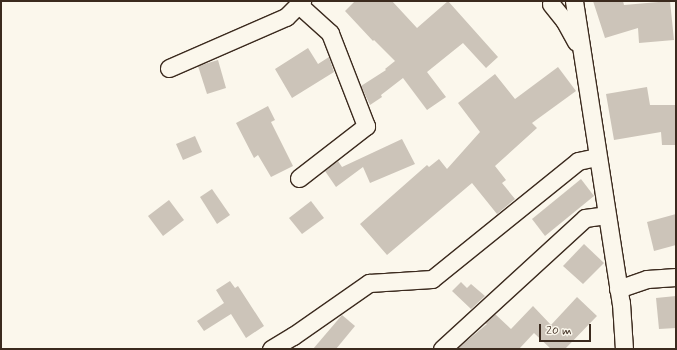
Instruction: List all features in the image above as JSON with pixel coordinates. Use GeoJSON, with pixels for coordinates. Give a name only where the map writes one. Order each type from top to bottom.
{"type":"FeatureCollection","features":[{"type":"Feature","properties":{"kind":"street"},"geometry":{"type":"LineString","coordinates":[[546,3],[559,4],[567,1]]}},
{"type":"Feature","properties":{"kind":"street"},"geometry":{"type":"LineString","coordinates":[[574,1],[584,57],[597,157],[618,289],[624,349]]}},
{"type":"Feature","properties":{"kind":"street"},"geometry":{"type":"LineString","coordinates":[[169,68],[286,17],[301,3],[330,33],[366,126],[298,178]]}},
{"type":"Feature","properties":{"kind":"street"},"geometry":{"type":"LineString","coordinates":[[546,3],[564,20],[584,57]]}},
{"type":"Feature","properties":{"kind":"street"},"geometry":{"type":"LineString","coordinates":[[271,349],[293,336],[369,283],[432,279],[578,161],[597,157]]}},
{"type":"Feature","properties":{"kind":"street"},"geometry":{"type":"LineString","coordinates":[[442,349],[585,218],[606,215]]}},
{"type":"Feature","properties":{"kind":"street"},"geometry":{"type":"LineString","coordinates":[[618,289],[647,279],[676,277]]}},
{"type":"Feature","properties":{"kind":"building"},"geometry":{"type":"Polygon","coordinates":[[[355,1],[392,1],[417,28],[448,1],[498,57],[486,68],[463,43],[427,72],[446,97],[427,110],[403,78],[381,95],[382,97],[370,105],[361,86],[386,70],[385,69],[395,61],[374,40],[373,41],[345,11],[355,1]]]}},
{"type":"Feature","properties":{"kind":"building"},"geometry":{"type":"Polygon","coordinates":[[[593,1],[623,1],[624,5],[670,1],[674,40],[639,43],[638,28],[605,38],[593,1]]]}},
{"type":"Feature","properties":{"kind":"building"},"geometry":{"type":"Polygon","coordinates":[[[308,48],[318,64],[329,57],[334,72],[292,98],[275,69],[308,48]]]}},
{"type":"Feature","properties":{"kind":"building"},"geometry":{"type":"Polygon","coordinates":[[[218,60],[226,88],[207,94],[198,66],[218,60]]]}},
{"type":"Feature","properties":{"kind":"building"},"geometry":{"type":"Polygon","coordinates":[[[558,67],[576,91],[532,123],[537,128],[495,166],[506,180],[502,183],[515,199],[497,214],[472,183],[387,255],[360,224],[427,165],[429,167],[439,159],[447,169],[480,132],[458,103],[495,74],[515,99],[558,67]]]}},
{"type":"Feature","properties":{"kind":"building"},"geometry":{"type":"Polygon","coordinates":[[[647,87],[650,105],[675,105],[676,145],[662,145],[661,132],[614,140],[606,94],[647,87]]]}},
{"type":"Feature","properties":{"kind":"building"},"geometry":{"type":"Polygon","coordinates":[[[268,106],[275,120],[271,122],[293,166],[271,177],[258,155],[254,158],[236,123],[268,106]]]}},
{"type":"Feature","properties":{"kind":"building"},"geometry":{"type":"Polygon","coordinates":[[[195,136],[202,152],[183,160],[176,144],[195,136]]]}},
{"type":"Feature","properties":{"kind":"building"},"geometry":{"type":"Polygon","coordinates":[[[402,139],[415,164],[370,183],[363,167],[336,187],[325,171],[338,161],[342,167],[402,139]]]}},
{"type":"Feature","properties":{"kind":"building"},"geometry":{"type":"Polygon","coordinates":[[[581,179],[594,196],[545,236],[532,219],[581,179]]]}},
{"type":"Feature","properties":{"kind":"building"},"geometry":{"type":"Polygon","coordinates":[[[212,189],[230,215],[217,224],[200,197],[212,189]]]}},
{"type":"Feature","properties":{"kind":"building"},"geometry":{"type":"Polygon","coordinates":[[[169,200],[184,220],[163,236],[148,216],[169,200]]]}},
{"type":"Feature","properties":{"kind":"building"},"geometry":{"type":"Polygon","coordinates":[[[311,201],[324,218],[302,234],[289,218],[311,201]]]}},
{"type":"Feature","properties":{"kind":"building"},"geometry":{"type":"Polygon","coordinates":[[[676,214],[676,245],[654,251],[647,222],[676,214]]]}},
{"type":"Feature","properties":{"kind":"building"},"geometry":{"type":"Polygon","coordinates":[[[584,244],[604,263],[583,284],[563,266],[584,244]]]}},
{"type":"Feature","properties":{"kind":"building"},"geometry":{"type":"Polygon","coordinates":[[[230,281],[235,288],[238,286],[264,326],[246,338],[231,314],[204,331],[197,321],[224,303],[216,290],[230,281]]]}},
{"type":"Feature","properties":{"kind":"building"},"geometry":{"type":"Polygon","coordinates":[[[461,282],[467,288],[471,284],[485,296],[471,309],[452,291],[461,282]]]}},
{"type":"Feature","properties":{"kind":"building"},"geometry":{"type":"Polygon","coordinates":[[[676,296],[676,328],[659,329],[656,298],[676,296]]]}},
{"type":"Feature","properties":{"kind":"building"},"geometry":{"type":"Polygon","coordinates":[[[577,297],[597,316],[565,349],[551,349],[534,333],[519,349],[457,349],[487,324],[485,323],[495,314],[511,329],[533,306],[551,325],[577,297]]]}},
{"type":"Feature","properties":{"kind":"building"},"geometry":{"type":"Polygon","coordinates":[[[342,315],[355,326],[336,349],[313,349],[342,315]]]}}]}
